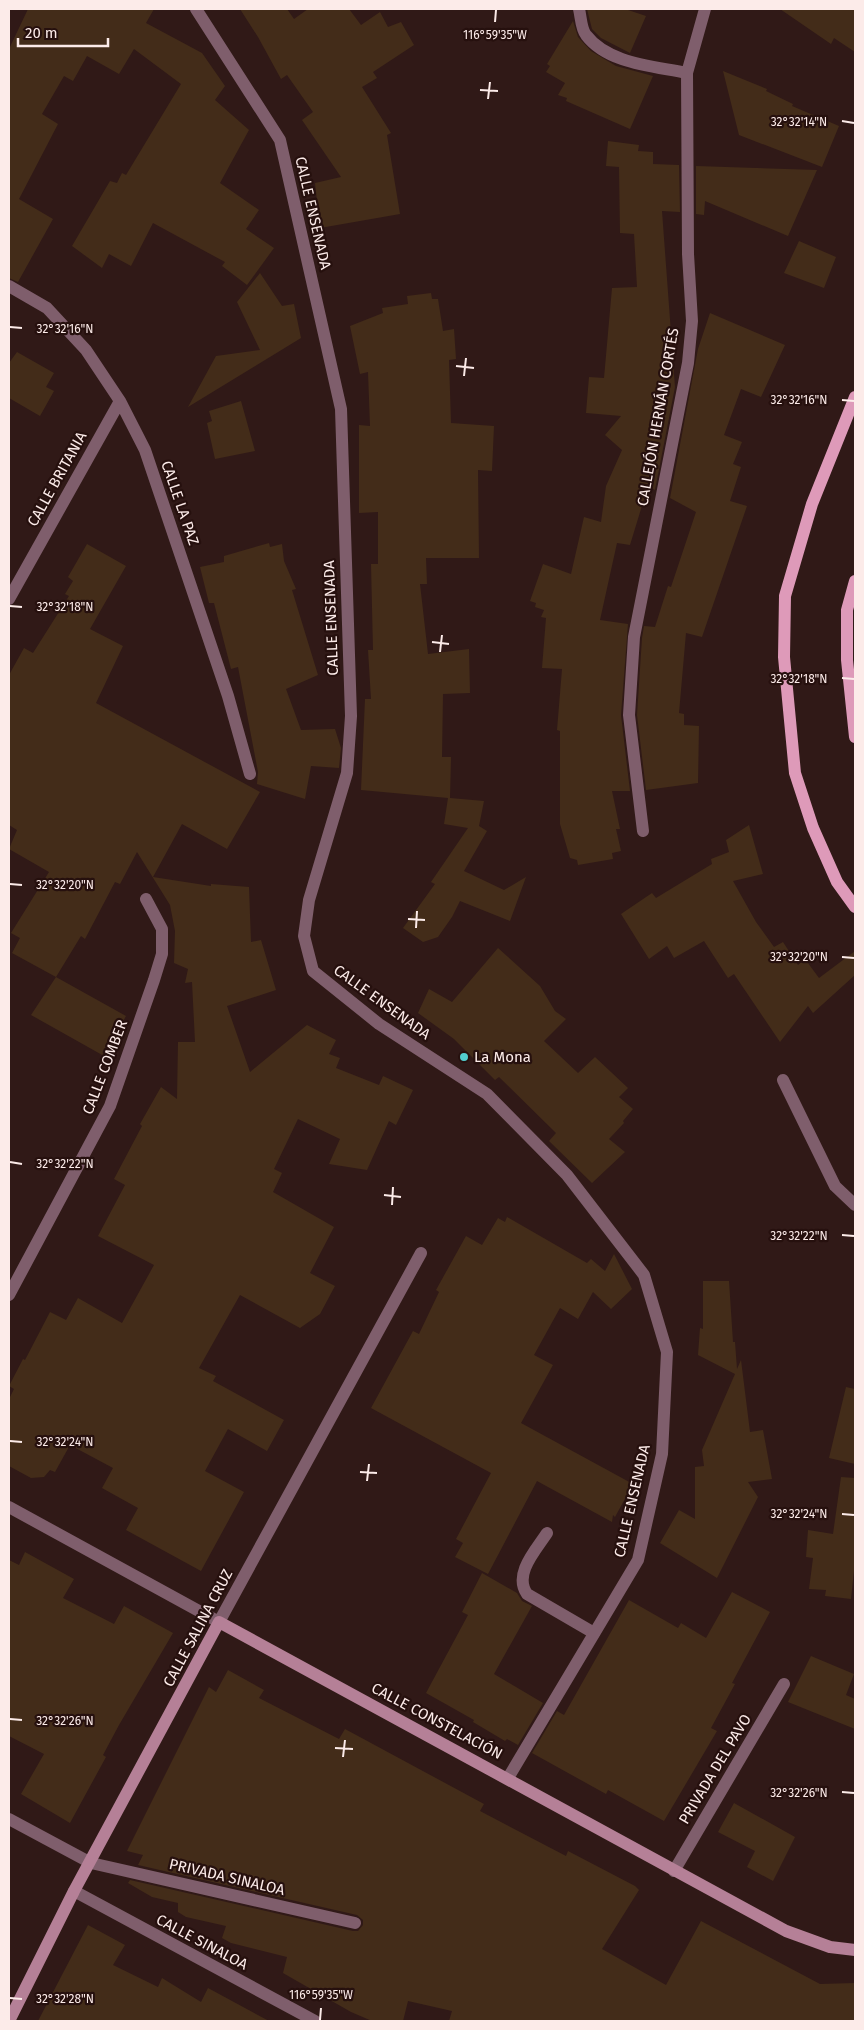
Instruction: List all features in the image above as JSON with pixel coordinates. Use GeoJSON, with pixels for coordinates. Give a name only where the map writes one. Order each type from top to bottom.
{"type":"FeatureCollection","features":[{"type":"Feature","properties":{"kind":"main road"},"geometry":{"type":"LineString","coordinates":[[855,396],[812,504],[785,596],[784,656],[795,773],[813,828],[837,882],[855,907]]}},
{"type":"Feature","properties":{"kind":"main road"},"geometry":{"type":"LineString","coordinates":[[855,581],[847,610],[847,660],[855,737]]}},
{"type":"Feature","properties":{"kind":"street","name":"CALLE ENSENADA"},"geometry":{"type":"LineString","coordinates":[[196,9],[280,140],[341,409],[351,716],[347,773],[308,900],[304,936],[313,971],[379,1024],[487,1094],[567,1175],[644,1275],[667,1352],[662,1454],[638,1560],[508,1778]]}},
{"type":"Feature","properties":{"kind":"street"},"geometry":{"type":"LineString","coordinates":[[579,9],[585,34],[601,50],[622,58],[687,73]]}},
{"type":"Feature","properties":{"kind":"street","name":"CALLEJÓN HERNÁN CORTÉS"},"geometry":{"type":"LineString","coordinates":[[643,831],[629,715],[634,637],[688,362],[692,321],[688,254],[687,73],[705,9]]}},
{"type":"Feature","properties":{"kind":"street","name":"CALLE LA PAZ"},"geometry":{"type":"LineString","coordinates":[[9,286],[46,308],[86,350],[120,401],[145,450],[228,696],[250,774]]}},
{"type":"Feature","properties":{"kind":"street","name":"CALLE BRITANIA"},"geometry":{"type":"LineString","coordinates":[[9,599],[120,401]]}},
{"type":"Feature","properties":{"kind":"street","name":"CALLE COMBER"},"geometry":{"type":"LineString","coordinates":[[9,1295],[110,1106],[154,980],[162,954],[162,929],[146,900]]}},
{"type":"Feature","properties":{"kind":"street"},"geometry":{"type":"LineString","coordinates":[[783,1080],[835,1186],[855,1205]]}},
{"type":"Feature","properties":{"kind":"street","name":"CALLE SALINA CRUZ"},"geometry":{"type":"LineString","coordinates":[[9,2021],[74,1891],[421,1253]]}},
{"type":"Feature","properties":{"kind":"street","name":"CALLE CONSTELACIÓN"},"geometry":{"type":"LineString","coordinates":[[9,1507],[786,1931],[830,1947],[855,1950]]}},
{"type":"Feature","properties":{"kind":"street"},"geometry":{"type":"LineString","coordinates":[[546,1533],[522,1573],[522,1587],[527,1594],[594,1633]]}},
{"type":"Feature","properties":{"kind":"street","name":"PRIVADA DEL PAVO"},"geometry":{"type":"LineString","coordinates":[[674,1871],[784,1684]]}},
{"type":"Feature","properties":{"kind":"street"},"geometry":{"type":"LineString","coordinates":[[9,1819],[90,1863]]}},
{"type":"Feature","properties":{"kind":"street","name":"PRIVADA SINALOA"},"geometry":{"type":"LineString","coordinates":[[90,1863],[355,1923]]}},
{"type":"Feature","properties":{"kind":"street","name":"CALLE SINALOA"},"geometry":{"type":"LineString","coordinates":[[74,1891],[315,2021]]}},
{"type":"Feature","properties":{"kind":"building"},"geometry":{"type":"Polygon","coordinates":[[[28,9],[154,9],[146,23],[202,53],[225,86],[215,100],[249,130],[220,183],[259,210],[246,229],[274,248],[247,285],[222,266],[225,262],[153,223],[131,266],[109,254],[102,268],[72,246],[110,181],[117,183],[122,173],[126,175],[181,84],[134,49],[119,74],[87,56],[73,81],[64,76],[42,114],[58,124],[19,199],[53,219],[18,282],[9,278],[9,49],[28,9]]]}},
{"type":"Feature","properties":{"kind":"building"},"geometry":{"type":"Polygon","coordinates":[[[240,9],[287,9],[294,19],[308,9],[349,9],[361,25],[380,12],[388,27],[401,22],[414,45],[373,72],[377,78],[362,87],[391,133],[387,135],[400,214],[320,228],[315,183],[341,177],[302,120],[313,112],[287,75],[281,79],[240,9]]]}},
{"type":"Feature","properties":{"kind":"building"},"geometry":{"type":"Polygon","coordinates":[[[587,9],[625,9],[646,16],[630,53],[601,38],[592,29],[587,9]]]}},
{"type":"Feature","properties":{"kind":"building"},"geometry":{"type":"Polygon","coordinates":[[[780,9],[855,9],[855,52],[834,38],[831,44],[780,9]]]}},
{"type":"Feature","properties":{"kind":"building"},"geometry":{"type":"Polygon","coordinates":[[[573,21],[578,37],[591,51],[616,66],[653,76],[630,129],[566,101],[567,98],[558,95],[565,83],[546,72],[550,66],[547,64],[573,21]]]}},
{"type":"Feature","properties":{"kind":"building"},"geometry":{"type":"Polygon","coordinates":[[[723,71],[767,89],[766,91],[793,104],[792,106],[839,126],[822,167],[739,135],[723,71]]]}},
{"type":"Feature","properties":{"kind":"building"},"geometry":{"type":"Polygon","coordinates":[[[608,141],[639,145],[638,151],[653,152],[653,164],[679,165],[680,212],[662,211],[675,387],[655,490],[648,486],[630,545],[617,543],[600,620],[628,624],[621,715],[630,791],[612,791],[620,829],[616,829],[621,851],[612,853],[613,859],[578,865],[577,860],[570,858],[560,824],[560,731],[557,730],[562,669],[542,668],[546,618],[541,617],[544,610],[535,607],[536,603],[530,601],[543,564],[571,574],[584,517],[601,522],[606,486],[622,450],[605,435],[621,416],[586,413],[589,377],[604,378],[612,288],[637,287],[634,234],[620,233],[619,167],[606,166],[608,141]]]}},
{"type":"Feature","properties":{"kind":"building"},"geometry":{"type":"Polygon","coordinates":[[[696,166],[817,170],[788,236],[705,201],[704,215],[696,214],[696,166]]]}},
{"type":"Feature","properties":{"kind":"building"},"geometry":{"type":"Polygon","coordinates":[[[799,241],[836,257],[824,288],[784,273],[799,241]]]}},
{"type":"Feature","properties":{"kind":"building"},"geometry":{"type":"Polygon","coordinates":[[[260,273],[282,306],[294,304],[301,338],[188,407],[216,356],[260,350],[237,302],[260,273]]]}},
{"type":"Feature","properties":{"kind":"building"},"geometry":{"type":"Polygon","coordinates":[[[431,293],[432,299],[438,299],[443,331],[454,329],[456,359],[449,360],[451,423],[494,426],[492,471],[478,470],[479,558],[426,558],[427,584],[420,584],[428,654],[469,649],[470,693],[443,694],[442,757],[451,757],[450,798],[484,801],[479,826],[487,831],[464,871],[504,890],[526,877],[510,921],[460,901],[452,917],[438,937],[423,942],[403,928],[435,884],[431,882],[468,828],[444,824],[448,798],[361,790],[365,699],[371,699],[368,650],[373,650],[371,564],[378,564],[378,512],[359,513],[359,425],[370,426],[368,372],[360,374],[350,326],[383,313],[382,308],[408,304],[407,296],[431,293]]]}},
{"type":"Feature","properties":{"kind":"building"},"geometry":{"type":"Polygon","coordinates":[[[710,313],[785,345],[761,397],[741,389],[724,435],[742,442],[733,464],[741,467],[730,501],[747,506],[702,637],[686,633],[679,713],[684,714],[684,725],[699,726],[698,783],[646,790],[637,715],[642,638],[644,626],[655,627],[668,586],[671,587],[696,512],[670,498],[698,349],[710,313]]]}},
{"type":"Feature","properties":{"kind":"building"},"geometry":{"type":"Polygon","coordinates":[[[17,352],[54,373],[46,387],[54,391],[40,416],[9,398],[9,363],[17,352]]]}},
{"type":"Feature","properties":{"kind":"building"},"geometry":{"type":"Polygon","coordinates":[[[241,401],[255,451],[215,459],[207,423],[212,421],[209,411],[241,401]]]}},
{"type":"Feature","properties":{"kind":"building"},"geometry":{"type":"Polygon","coordinates":[[[269,543],[270,547],[282,544],[284,561],[296,589],[292,590],[318,675],[286,689],[301,730],[335,729],[341,748],[339,768],[311,766],[305,799],[257,784],[258,772],[238,667],[231,669],[214,603],[209,603],[200,567],[224,562],[224,556],[269,543]]]}},
{"type":"Feature","properties":{"kind":"building"},"geometry":{"type":"Polygon","coordinates":[[[87,544],[126,566],[90,629],[123,646],[96,703],[260,792],[227,849],[182,824],[153,877],[211,886],[211,884],[249,887],[251,942],[261,940],[276,990],[227,1006],[250,1072],[307,1025],[336,1040],[329,1054],[340,1058],[336,1068],[379,1085],[383,1076],[413,1090],[396,1125],[389,1121],[367,1170],[329,1164],[340,1139],[298,1119],[274,1169],[282,1173],[273,1192],[334,1227],[310,1273],[335,1286],[320,1314],[300,1328],[240,1295],[199,1368],[216,1376],[213,1381],[284,1420],[267,1451],[228,1429],[205,1471],[244,1492],[201,1571],[126,1530],[138,1508],[102,1488],[113,1468],[70,1445],[55,1472],[50,1470],[44,1477],[31,1478],[9,1466],[9,1399],[14,1389],[9,1386],[50,1312],[66,1320],[78,1298],[122,1323],[154,1265],[98,1236],[125,1185],[114,1179],[142,1126],[140,1124],[161,1087],[177,1099],[178,1042],[195,1042],[192,982],[185,983],[188,969],[174,963],[175,931],[170,905],[137,852],[120,884],[115,882],[85,939],[81,936],[56,977],[12,953],[20,938],[11,933],[49,872],[9,849],[17,830],[9,825],[9,675],[24,648],[33,653],[69,596],[65,594],[73,581],[68,577],[87,544]]]}},
{"type":"Feature","properties":{"kind":"building"},"geometry":{"type":"Polygon","coordinates":[[[749,825],[763,874],[733,881],[756,922],[774,947],[783,942],[798,965],[805,959],[819,978],[855,951],[855,975],[813,1013],[808,1006],[780,1042],[734,974],[728,978],[704,941],[674,958],[667,946],[649,959],[621,914],[652,893],[656,898],[712,864],[711,859],[729,852],[726,840],[749,825]]]}},
{"type":"Feature","properties":{"kind":"building"},"geometry":{"type":"Polygon","coordinates":[[[498,948],[540,986],[555,1011],[566,1019],[544,1041],[578,1073],[595,1057],[628,1088],[619,1097],[633,1109],[623,1121],[624,1123],[609,1139],[625,1152],[592,1183],[549,1141],[556,1133],[499,1077],[495,1080],[454,1039],[418,1013],[429,989],[452,1002],[498,948]]]}},
{"type":"Feature","properties":{"kind":"building"},"geometry":{"type":"Polygon","coordinates":[[[56,977],[126,1016],[104,1056],[31,1015],[56,977]]]}},
{"type":"Feature","properties":{"kind":"building"},"geometry":{"type":"Polygon","coordinates":[[[507,1217],[587,1263],[591,1259],[605,1271],[614,1254],[632,1289],[611,1309],[593,1292],[578,1319],[560,1308],[534,1355],[553,1365],[521,1423],[633,1484],[615,1517],[613,1515],[612,1522],[537,1481],[488,1574],[455,1557],[463,1543],[456,1539],[491,1473],[371,1408],[413,1331],[419,1334],[439,1292],[436,1290],[466,1236],[482,1245],[498,1218],[505,1222],[507,1217]]]}},
{"type":"Feature","properties":{"kind":"building"},"geometry":{"type":"Polygon","coordinates":[[[703,1281],[729,1281],[733,1342],[735,1342],[737,1369],[741,1360],[750,1432],[763,1430],[772,1479],[748,1482],[758,1497],[717,1578],[660,1543],[679,1510],[695,1519],[695,1467],[704,1466],[702,1450],[735,1374],[698,1355],[700,1328],[703,1329],[703,1281]]]}},
{"type":"Feature","properties":{"kind":"building"},"geometry":{"type":"Polygon","coordinates":[[[846,1387],[855,1389],[855,1464],[829,1458],[846,1387]]]}},
{"type":"Feature","properties":{"kind":"building"},"geometry":{"type":"Polygon","coordinates":[[[841,1477],[855,1478],[855,1561],[851,1599],[825,1596],[826,1590],[809,1589],[813,1558],[806,1557],[808,1530],[833,1534],[841,1477]]]}},
{"type":"Feature","properties":{"kind":"building"},"geometry":{"type":"Polygon","coordinates":[[[25,1552],[74,1579],[63,1598],[114,1624],[124,1606],[173,1633],[119,1725],[103,1755],[106,1757],[70,1823],[21,1794],[44,1754],[9,1736],[9,1560],[19,1565],[25,1552]]]}},
{"type":"Feature","properties":{"kind":"building"},"geometry":{"type":"Polygon","coordinates":[[[482,1573],[517,1593],[522,1601],[532,1606],[494,1674],[543,1703],[518,1745],[507,1739],[505,1741],[473,1722],[474,1720],[426,1693],[468,1615],[462,1612],[482,1573]]]}},
{"type":"Feature","properties":{"kind":"building"},"geometry":{"type":"Polygon","coordinates":[[[732,1592],[770,1612],[732,1683],[735,1684],[711,1728],[717,1731],[664,1821],[608,1790],[606,1794],[532,1753],[557,1711],[564,1715],[629,1600],[678,1628],[681,1623],[706,1638],[732,1592]]]}},
{"type":"Feature","properties":{"kind":"building"},"geometry":{"type":"Polygon","coordinates":[[[811,1656],[854,1674],[846,1695],[855,1699],[855,1729],[788,1702],[811,1656]]]}},
{"type":"Feature","properties":{"kind":"building"},"geometry":{"type":"Polygon","coordinates":[[[228,1670],[264,1690],[259,1698],[339,1739],[345,1729],[484,1804],[480,1811],[566,1856],[568,1851],[635,1886],[639,1890],[602,1949],[666,1985],[701,1921],[820,1984],[855,1983],[855,2021],[449,2021],[452,2011],[408,2001],[403,2021],[372,2021],[351,2012],[283,1973],[287,1957],[231,1943],[222,1938],[226,1926],[186,1917],[178,1912],[178,1903],[152,1897],[128,1883],[130,1880],[353,1931],[358,1931],[363,1925],[363,1920],[357,1915],[138,1865],[143,1855],[127,1851],[209,1687],[216,1692],[228,1670]]]}},
{"type":"Feature","properties":{"kind":"building"},"geometry":{"type":"Polygon","coordinates":[[[734,1803],[795,1837],[773,1881],[747,1867],[755,1851],[718,1832],[734,1803]]]}},
{"type":"Feature","properties":{"kind":"building"},"geometry":{"type":"Polygon","coordinates":[[[88,1925],[125,1945],[113,1965],[158,1987],[162,1978],[201,2002],[208,1988],[269,2021],[38,2021],[88,1925]]]}},
{"type":"Feature","properties":{"kind":"place","name":"La Mona"},"geometry":{"type":"Point","coordinates":[464,1057]}}]}
